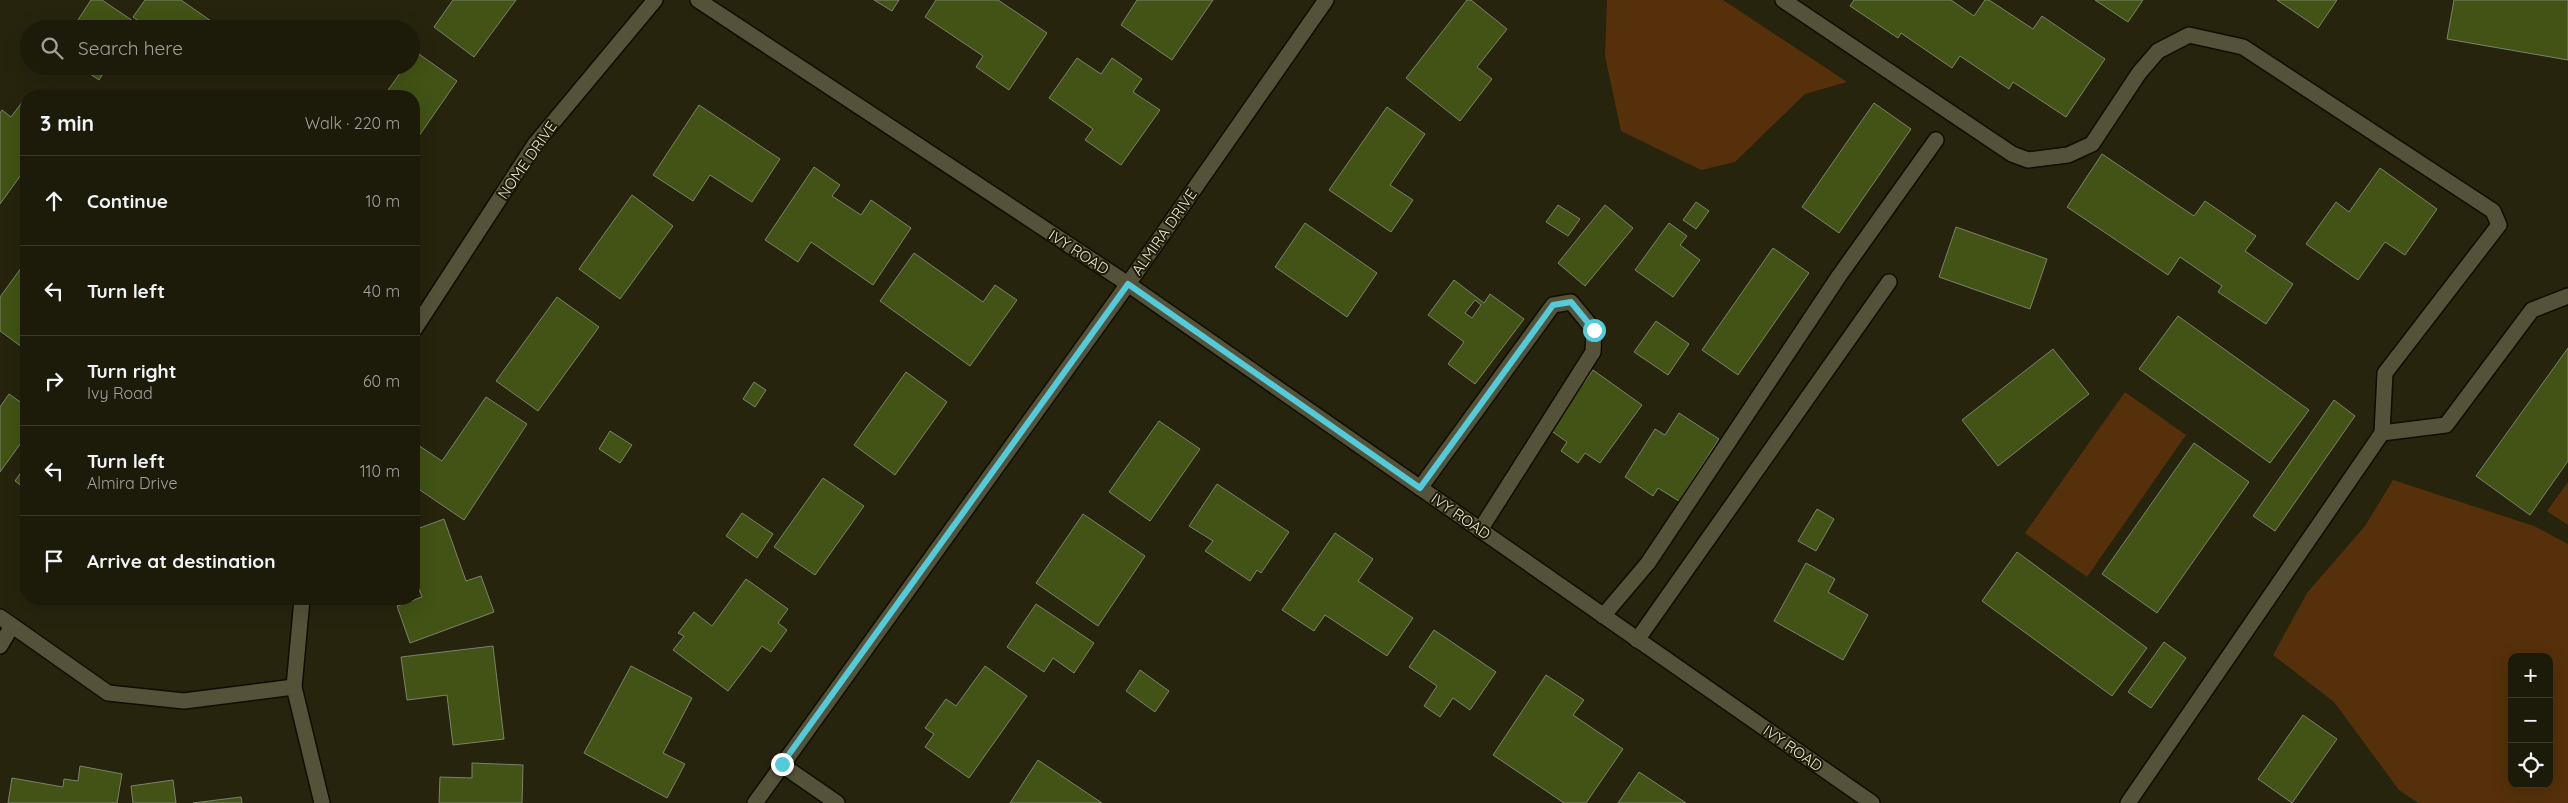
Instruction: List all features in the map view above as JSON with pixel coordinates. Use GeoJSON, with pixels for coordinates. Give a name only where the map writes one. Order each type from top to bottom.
{"type":"FeatureCollection","features":[{"type":"Feature","properties":{"kind":"street","name":"NOME DRIVE"},"geometry":{"type":"LineString","coordinates":[[420,321],[536,144],[655,0]]}},
{"type":"Feature","properties":{"kind":"street","name":"IVY ROAD"},"geometry":{"type":"LineString","coordinates":[[698,0],[1128,284],[1872,803]]}},
{"type":"Feature","properties":{"kind":"street","name":"ALMIRA DRIVE"},"geometry":{"type":"LineString","coordinates":[[755,803],[1128,284],[1326,0]]}},
{"type":"Feature","properties":{"kind":"street"},"geometry":{"type":"LineString","coordinates":[[1783,0],[2012,154],[2028,160],[2068,156],[2092,144],[2138,73],[2158,51],[2190,35],[2243,47],[2493,211],[2498,225],[2385,373],[2382,433],[2128,803]]}},
{"type":"Feature","properties":{"kind":"street"},"geometry":{"type":"LineString","coordinates":[[1603,616],[1648,562],[1817,308],[1936,140]]}},
{"type":"Feature","properties":{"kind":"street"},"geometry":{"type":"LineString","coordinates":[[1638,640],[1889,282]]}},
{"type":"Feature","properties":{"kind":"street"},"geometry":{"type":"LineString","coordinates":[[2382,433],[2446,425],[2532,310],[2568,296]]}},
{"type":"Feature","properties":{"kind":"street"},"geometry":{"type":"LineString","coordinates":[[1420,488],[1553,305],[1571,302],[1594,330],[1593,352],[1480,530]]}},
{"type":"Feature","properties":{"kind":"street"},"geometry":{"type":"LineString","coordinates":[[301,605],[294,687],[322,803]]}},
{"type":"Feature","properties":{"kind":"street"},"geometry":{"type":"LineString","coordinates":[[0,646],[6,622],[108,693],[184,701],[294,687]]}},
{"type":"Feature","properties":{"kind":"street"},"geometry":{"type":"LineString","coordinates":[[782,764],[837,803]]}},
{"type":"Feature","properties":{"kind":"shaded area"},"geometry":{"type":"Polygon","coordinates":[[[1607,0],[1723,0],[1847,82],[1805,94],[1735,162],[1701,170],[1621,131],[1605,56],[1607,0]]]}},
{"type":"Feature","properties":{"kind":"shaded area"},"geometry":{"type":"Polygon","coordinates":[[[2125,392],[2186,435],[2087,577],[2025,533],[2125,392]]]}},
{"type":"Feature","properties":{"kind":"shaded area"},"geometry":{"type":"Polygon","coordinates":[[[2393,480],[2534,526],[2568,544],[2568,803],[2418,803],[2399,790],[2334,702],[2273,655],[2307,593],[2365,526],[2393,480]]]}},
{"type":"Feature","properties":{"kind":"shaded area"},"geometry":{"type":"Polygon","coordinates":[[[2568,482],[2568,525],[2547,511],[2568,482]]]}},
{"type":"Feature","properties":{"kind":"building"},"geometry":{"type":"Polygon","coordinates":[[[91,0],[102,0],[132,20],[78,20],[91,0]]]}},
{"type":"Feature","properties":{"kind":"building"},"geometry":{"type":"Polygon","coordinates":[[[145,0],[181,0],[210,20],[137,20],[133,17],[145,0]]]}},
{"type":"Feature","properties":{"kind":"building"},"geometry":{"type":"Polygon","coordinates":[[[453,0],[516,0],[474,57],[434,27],[453,0]]]}},
{"type":"Feature","properties":{"kind":"building"},"geometry":{"type":"Polygon","coordinates":[[[874,0],[899,0],[892,11],[874,0]]]}},
{"type":"Feature","properties":{"kind":"building"},"geometry":{"type":"Polygon","coordinates":[[[936,0],[998,0],[1047,33],[1009,90],[976,67],[983,56],[925,17],[936,0]]]}},
{"type":"Feature","properties":{"kind":"building"},"geometry":{"type":"Polygon","coordinates":[[[1137,0],[1213,0],[1172,60],[1121,25],[1137,0]]]}},
{"type":"Feature","properties":{"kind":"building"},"geometry":{"type":"Polygon","coordinates":[[[1467,0],[1471,0],[1507,29],[1477,67],[1492,79],[1460,121],[1406,78],[1467,0]]]}},
{"type":"Feature","properties":{"kind":"building"},"geometry":{"type":"Polygon","coordinates":[[[1854,0],[1951,0],[1974,16],[1985,0],[1989,0],[2033,29],[2042,16],[2105,59],[2066,117],[2013,82],[2009,89],[1960,56],[1952,68],[1901,33],[1898,38],[1850,6],[1854,0]]]}},
{"type":"Feature","properties":{"kind":"building"},"geometry":{"type":"Polygon","coordinates":[[[2095,0],[2143,0],[2128,22],[2095,0]]]}},
{"type":"Feature","properties":{"kind":"building"},"geometry":{"type":"Polygon","coordinates":[[[2277,0],[2337,0],[2318,28],[2277,0]]]}},
{"type":"Feature","properties":{"kind":"building"},"geometry":{"type":"Polygon","coordinates":[[[2454,0],[2568,0],[2568,60],[2447,39],[2454,0]]]}},
{"type":"Feature","properties":{"kind":"building"},"geometry":{"type":"Polygon","coordinates":[[[420,55],[457,81],[420,134],[420,90],[388,90],[399,75],[420,75],[420,55]]]}},
{"type":"Feature","properties":{"kind":"building"},"geometry":{"type":"Polygon","coordinates":[[[1077,58],[1101,74],[1112,58],[1142,79],[1133,92],[1160,110],[1121,165],[1085,140],[1093,129],[1049,98],[1077,58]]]}},
{"type":"Feature","properties":{"kind":"building"},"geometry":{"type":"Polygon","coordinates":[[[92,75],[102,75],[99,80],[92,75]]]}},
{"type":"Feature","properties":{"kind":"building"},"geometry":{"type":"Polygon","coordinates":[[[1874,103],[1911,129],[1839,233],[1802,207],[1874,103]]]}},
{"type":"Feature","properties":{"kind":"building"},"geometry":{"type":"Polygon","coordinates":[[[20,105],[20,176],[0,204],[0,113],[2,110],[11,117],[20,105]]]}},
{"type":"Feature","properties":{"kind":"building"},"geometry":{"type":"Polygon","coordinates":[[[699,105],[780,159],[752,202],[710,175],[693,201],[653,175],[699,105]]]}},
{"type":"Feature","properties":{"kind":"building"},"geometry":{"type":"Polygon","coordinates":[[[1387,107],[1425,134],[1390,185],[1413,200],[1391,232],[1329,190],[1387,107]]]}},
{"type":"Feature","properties":{"kind":"building"},"geometry":{"type":"Polygon","coordinates":[[[2102,154],[2194,216],[2205,201],[2256,236],[2245,251],[2293,284],[2266,324],[2218,292],[2222,286],[2180,257],[2168,275],[2067,207],[2102,154]]]}},
{"type":"Feature","properties":{"kind":"building"},"geometry":{"type":"Polygon","coordinates":[[[814,167],[840,185],[832,196],[861,215],[871,200],[911,228],[873,285],[811,242],[798,262],[765,240],[814,167]]]}},
{"type":"Feature","properties":{"kind":"building"},"geometry":{"type":"Polygon","coordinates":[[[2380,168],[2437,209],[2405,255],[2385,242],[2358,280],[2306,244],[2336,202],[2349,212],[2380,168]]]}},
{"type":"Feature","properties":{"kind":"building"},"geometry":{"type":"Polygon","coordinates":[[[632,195],[673,226],[620,299],[579,269],[632,195]]]}},
{"type":"Feature","properties":{"kind":"building"},"geometry":{"type":"Polygon","coordinates":[[[1696,202],[1709,211],[1696,229],[1683,220],[1696,202]]]}},
{"type":"Feature","properties":{"kind":"building"},"geometry":{"type":"Polygon","coordinates":[[[1558,205],[1580,219],[1568,236],[1546,222],[1558,205]]]}},
{"type":"Feature","properties":{"kind":"building"},"geometry":{"type":"Polygon","coordinates":[[[1605,205],[1633,228],[1585,286],[1558,263],[1605,205]]]}},
{"type":"Feature","properties":{"kind":"building"},"geometry":{"type":"Polygon","coordinates":[[[1305,223],[1377,273],[1347,317],[1275,267],[1305,223]]]}},
{"type":"Feature","properties":{"kind":"building"},"geometry":{"type":"Polygon","coordinates":[[[1669,223],[1687,236],[1680,245],[1700,260],[1673,297],[1635,270],[1669,223]]]}},
{"type":"Feature","properties":{"kind":"building"},"geometry":{"type":"Polygon","coordinates":[[[1956,227],[2047,259],[2030,309],[1939,277],[1956,227]]]}},
{"type":"Feature","properties":{"kind":"building"},"geometry":{"type":"Polygon","coordinates":[[[1773,248],[1809,273],[1738,375],[1702,350],[1773,248]]]}},
{"type":"Feature","properties":{"kind":"building"},"geometry":{"type":"Polygon","coordinates":[[[914,253],[983,302],[995,285],[1017,300],[970,366],[880,301],[914,253]]]}},
{"type":"Feature","properties":{"kind":"building"},"geometry":{"type":"Polygon","coordinates":[[[20,270],[20,346],[0,331],[0,297],[20,270]]]}},
{"type":"Feature","properties":{"kind":"building"},"geometry":{"type":"Polygon","coordinates":[[[1454,280],[1484,303],[1490,294],[1524,319],[1475,384],[1448,364],[1464,342],[1428,315],[1454,280]],[[1475,300],[1465,313],[1472,318],[1481,305],[1475,300]]]}},
{"type":"Feature","properties":{"kind":"building"},"geometry":{"type":"Polygon","coordinates":[[[557,297],[599,327],[538,411],[496,381],[557,297]]]}},
{"type":"Feature","properties":{"kind":"building"},"geometry":{"type":"Polygon","coordinates":[[[2178,316],[2309,410],[2270,463],[2139,369],[2178,316]]]}},
{"type":"Feature","properties":{"kind":"building"},"geometry":{"type":"Polygon","coordinates":[[[1656,321],[1689,344],[1668,375],[1634,352],[1656,321]]]}},
{"type":"Feature","properties":{"kind":"building"},"geometry":{"type":"Polygon","coordinates":[[[2568,348],[2568,461],[2530,515],[2476,476],[2568,348]]]}},
{"type":"Feature","properties":{"kind":"building"},"geometry":{"type":"Polygon","coordinates":[[[2053,349],[2089,394],[1998,466],[1962,420],[2053,349]]]}},
{"type":"Feature","properties":{"kind":"building"},"geometry":{"type":"Polygon","coordinates":[[[1593,370],[1642,405],[1600,463],[1585,453],[1578,463],[1561,451],[1567,442],[1550,430],[1593,370]]]}},
{"type":"Feature","properties":{"kind":"building"},"geometry":{"type":"Polygon","coordinates":[[[906,372],[947,402],[895,475],[854,445],[906,372]]]}},
{"type":"Feature","properties":{"kind":"building"},"geometry":{"type":"Polygon","coordinates":[[[754,382],[766,390],[755,407],[743,399],[754,382]]]}},
{"type":"Feature","properties":{"kind":"building"},"geometry":{"type":"Polygon","coordinates":[[[9,394],[20,402],[20,444],[0,472],[0,407],[9,394]]]}},
{"type":"Feature","properties":{"kind":"building"},"geometry":{"type":"Polygon","coordinates":[[[486,397],[527,424],[464,520],[420,490],[420,446],[442,461],[486,397]]]}},
{"type":"Feature","properties":{"kind":"building"},"geometry":{"type":"Polygon","coordinates":[[[2334,400],[2355,416],[2275,531],[2253,516],[2334,400]]]}},
{"type":"Feature","properties":{"kind":"building"},"geometry":{"type":"Polygon","coordinates":[[[1679,413],[1719,439],[1679,501],[1658,488],[1653,496],[1625,477],[1655,429],[1665,435],[1679,413]]]}},
{"type":"Feature","properties":{"kind":"building"},"geometry":{"type":"Polygon","coordinates":[[[1159,421],[1200,449],[1150,521],[1109,492],[1159,421]]]}},
{"type":"Feature","properties":{"kind":"building"},"geometry":{"type":"Polygon","coordinates":[[[610,431],[632,445],[620,463],[599,449],[610,431]]]}},
{"type":"Feature","properties":{"kind":"building"},"geometry":{"type":"Polygon","coordinates":[[[2194,443],[2249,482],[2157,613],[2102,574],[2194,443]]]}},
{"type":"Feature","properties":{"kind":"building"},"geometry":{"type":"Polygon","coordinates":[[[20,474],[20,485],[15,481],[20,474]]]}},
{"type":"Feature","properties":{"kind":"building"},"geometry":{"type":"Polygon","coordinates":[[[823,478],[864,506],[815,575],[774,547],[823,478]]]}},
{"type":"Feature","properties":{"kind":"building"},"geometry":{"type":"Polygon","coordinates":[[[1217,484],[1289,532],[1261,573],[1257,570],[1250,581],[1205,551],[1213,541],[1189,526],[1217,484]]]}},
{"type":"Feature","properties":{"kind":"building"},"geometry":{"type":"Polygon","coordinates":[[[1817,509],[1834,519],[1816,551],[1798,541],[1817,509]]]}},
{"type":"Feature","properties":{"kind":"building"},"geometry":{"type":"Polygon","coordinates":[[[742,513],[773,534],[757,558],[726,536],[742,513]]]}},
{"type":"Feature","properties":{"kind":"building"},"geometry":{"type":"Polygon","coordinates":[[[1083,514],[1145,556],[1098,626],[1036,583],[1083,514]]]}},
{"type":"Feature","properties":{"kind":"building"},"geometry":{"type":"Polygon","coordinates":[[[444,519],[466,581],[481,576],[494,612],[410,643],[397,606],[420,605],[420,598],[422,597],[420,592],[420,528],[444,519]]]}},
{"type":"Feature","properties":{"kind":"building"},"geometry":{"type":"Polygon","coordinates":[[[1335,533],[1373,559],[1358,581],[1413,618],[1387,656],[1325,615],[1314,631],[1282,610],[1335,533]]]}},
{"type":"Feature","properties":{"kind":"building"},"geometry":{"type":"Polygon","coordinates":[[[2017,552],[2147,648],[2112,696],[1982,601],[2017,552]]]}},
{"type":"Feature","properties":{"kind":"building"},"geometry":{"type":"Polygon","coordinates":[[[1806,563],[1835,579],[1828,592],[1868,615],[1843,660],[1774,621],[1806,563]]]}},
{"type":"Feature","properties":{"kind":"building"},"geometry":{"type":"Polygon","coordinates":[[[746,579],[788,609],[778,623],[787,630],[771,652],[762,646],[728,691],[673,650],[684,636],[678,633],[694,612],[712,626],[746,579]]]}},
{"type":"Feature","properties":{"kind":"building"},"geometry":{"type":"Polygon","coordinates":[[[1036,604],[1094,643],[1074,673],[1053,658],[1044,672],[1007,647],[1036,604]]]}},
{"type":"Feature","properties":{"kind":"building"},"geometry":{"type":"Polygon","coordinates":[[[1434,630],[1496,672],[1470,710],[1453,698],[1440,717],[1424,706],[1437,686],[1409,667],[1434,630]]]}},
{"type":"Feature","properties":{"kind":"building"},"geometry":{"type":"Polygon","coordinates":[[[2164,642],[2186,658],[2151,708],[2128,692],[2164,642]]]}},
{"type":"Feature","properties":{"kind":"building"},"geometry":{"type":"Polygon","coordinates":[[[493,646],[504,739],[453,745],[447,695],[407,700],[401,657],[493,646]]]}},
{"type":"Feature","properties":{"kind":"building"},"geometry":{"type":"Polygon","coordinates":[[[631,666],[692,698],[663,753],[685,764],[667,798],[584,753],[631,666]]]}},
{"type":"Feature","properties":{"kind":"building"},"geometry":{"type":"Polygon","coordinates":[[[985,666],[1027,696],[969,778],[925,747],[934,734],[925,728],[946,699],[956,706],[985,666]]]}},
{"type":"Feature","properties":{"kind":"building"},"geometry":{"type":"Polygon","coordinates":[[[1140,670],[1169,691],[1155,712],[1126,691],[1140,670]]]}},
{"type":"Feature","properties":{"kind":"building"},"geometry":{"type":"Polygon","coordinates":[[[1546,675],[1584,700],[1573,715],[1623,749],[1586,803],[1564,803],[1493,755],[1546,675]]]}},
{"type":"Feature","properties":{"kind":"building"},"geometry":{"type":"Polygon","coordinates":[[[2303,715],[2337,739],[2292,803],[2258,779],[2303,715]]]}},
{"type":"Feature","properties":{"kind":"building"},"geometry":{"type":"Polygon","coordinates":[[[1038,760],[1102,803],[1010,803],[1038,760]]]}},
{"type":"Feature","properties":{"kind":"building"},"geometry":{"type":"Polygon","coordinates":[[[472,763],[523,765],[522,803],[439,803],[440,777],[472,778],[472,763]]]}},
{"type":"Feature","properties":{"kind":"building"},"geometry":{"type":"Polygon","coordinates":[[[80,766],[122,774],[117,803],[8,803],[12,778],[63,787],[64,779],[78,781],[80,766]]]}},
{"type":"Feature","properties":{"kind":"building"},"geometry":{"type":"Polygon","coordinates":[[[1639,772],[1686,803],[1618,803],[1639,772]]]}},
{"type":"Feature","properties":{"kind":"building"},"geometry":{"type":"Polygon","coordinates":[[[173,780],[176,803],[133,803],[131,786],[173,780]]]}},
{"type":"Feature","properties":{"kind":"building"},"geometry":{"type":"Polygon","coordinates":[[[241,797],[242,803],[193,803],[241,797]]]}},
{"type":"Feature","properties":{"kind":"route"},"geometry":{"type":"LineString","coordinates":[[782,764],[1128,284],[1420,488],[1553,305],[1571,302],[1594,330]]}}]}
